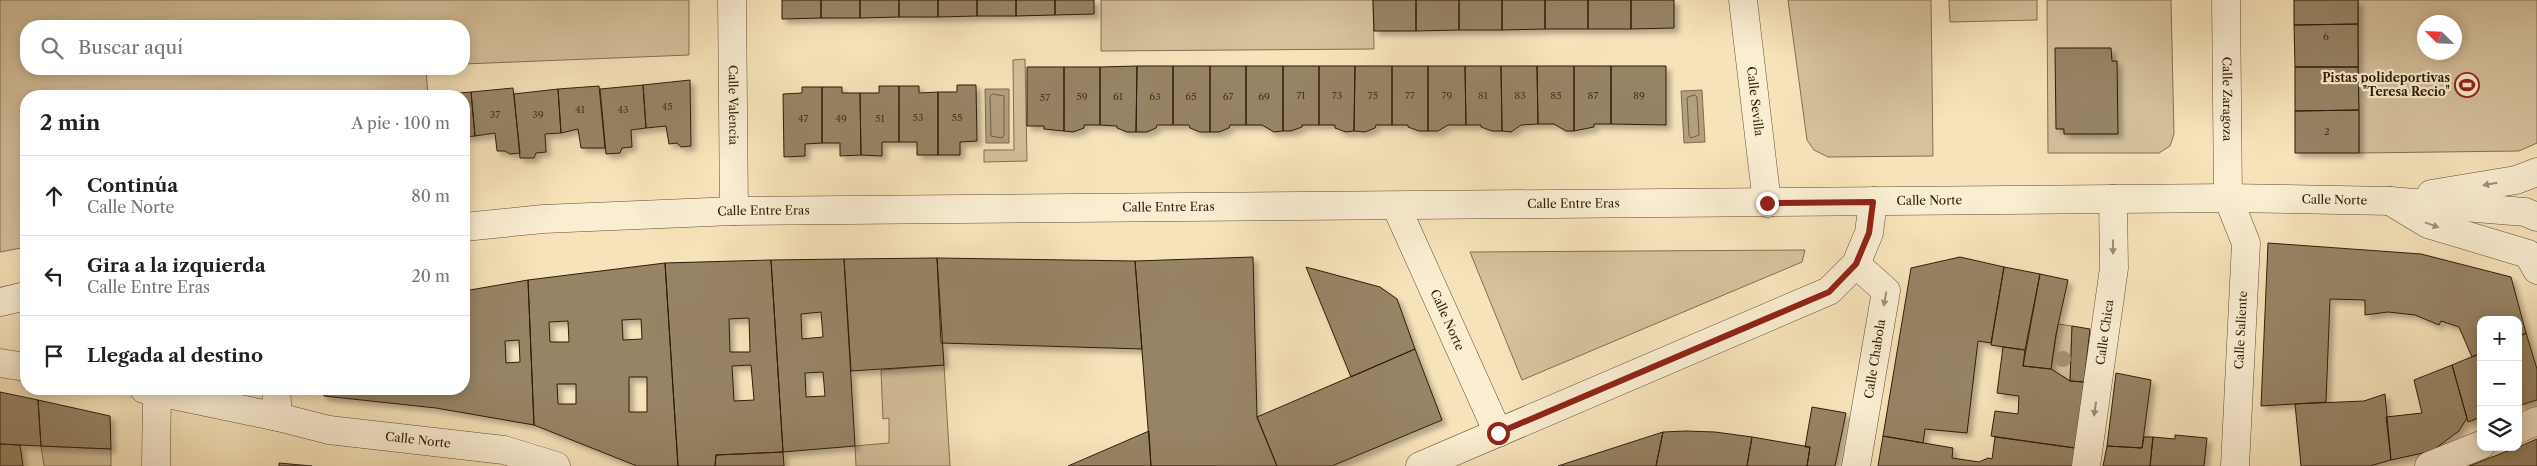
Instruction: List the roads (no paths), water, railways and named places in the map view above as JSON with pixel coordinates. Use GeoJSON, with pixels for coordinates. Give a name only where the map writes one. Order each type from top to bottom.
{"type":"FeatureCollection","features":[{"type":"Feature","properties":{"kind":"street","name":"Calle Valencia"},"geometry":{"type":"LineString","coordinates":[[732,0],[734,211]]}},
{"type":"Feature","properties":{"kind":"street","name":"Calle Sevilla"},"geometry":{"type":"LineString","coordinates":[[1743,0],[1767,203]]}},
{"type":"Feature","properties":{"kind":"street","name":"Calle Zaragoza"},"geometry":{"type":"LineString","coordinates":[[2226,0],[2228,198]]}},
{"type":"Feature","properties":{"kind":"street","name":"Calle Norte"},"geometry":{"type":"LineString","coordinates":[[2390,201],[2516,180],[2537,172]]}},
{"type":"Feature","properties":{"kind":"street","name":"Calle Norte"},"geometry":{"type":"LineString","coordinates":[[1873,202],[2113,198],[2390,201],[2525,212],[2537,217]]}},
{"type":"Feature","properties":{"kind":"street","name":"Calle Chica"},"geometry":{"type":"LineString","coordinates":[[2086,466],[2114,268],[2113,198]]}},
{"type":"Feature","properties":{"kind":"street","name":"Calle Saliente"},"geometry":{"type":"LineString","coordinates":[[2228,198],[2246,243],[2235,466]]}},
{"type":"Feature","properties":{"kind":"street"},"geometry":{"type":"LineString","coordinates":[[2390,201],[2428,224],[2534,259]]}},
{"type":"Feature","properties":{"kind":"street","name":"Calle Entre Eras"},"geometry":{"type":"LineString","coordinates":[[470,226],[542,219],[734,211],[1873,202]]}},
{"type":"Feature","properties":{"kind":"street"},"geometry":{"type":"LineString","coordinates":[[1431,464],[1498,433],[1829,292],[1856,264],[1869,233],[1873,202]]}},
{"type":"Feature","properties":{"kind":"street","name":"Calle Norte"},"geometry":{"type":"LineString","coordinates":[[1396,206],[1498,433]]}},
{"type":"Feature","properties":{"kind":"street","name":"Calle Chabola"},"geometry":{"type":"LineString","coordinates":[[1856,264],[1886,291],[1856,466]]}},
{"type":"Feature","properties":{"kind":"street"},"geometry":{"type":"LineString","coordinates":[[0,302],[20,297]]}},
{"type":"Feature","properties":{"kind":"street"},"geometry":{"type":"LineString","coordinates":[[0,363],[20,366]]}},
{"type":"Feature","properties":{"kind":"street"},"geometry":{"type":"LineString","coordinates":[[150,395],[156,466]]}},
{"type":"Feature","properties":{"kind":"street","name":"Calle Norte"},"geometry":{"type":"LineString","coordinates":[[174,395],[329,430],[504,450],[556,466]]}},
{"type":"Feature","properties":{"kind":"street"},"geometry":{"type":"LineString","coordinates":[[276,395],[278,417]]}},
{"type":"Feature","properties":{"kind":"street"},"geometry":{"type":"LineString","coordinates":[[2522,427],[2537,421]]}},
{"type":"Feature","properties":{"kind":"street"},"geometry":{"type":"LineString","coordinates":[[2429,466],[2477,447]]}},
{"type":"Feature","properties":{"kind":"water"},"geometry":{"type":"Polygon","coordinates":[[[985,89],[1009,89],[1009,143],[986,143],[985,89]]]}},
{"type":"Feature","properties":{"kind":"water"},"geometry":{"type":"Polygon","coordinates":[[[1702,90],[1705,142],[1684,143],[1681,91],[1702,90]]]}},
{"type":"Feature","properties":{"kind":"place","name":"Pistas polideportivas \"Teresa Recio\""},"geometry":{"type":"Point","coordinates":[2467,85]}}]}
